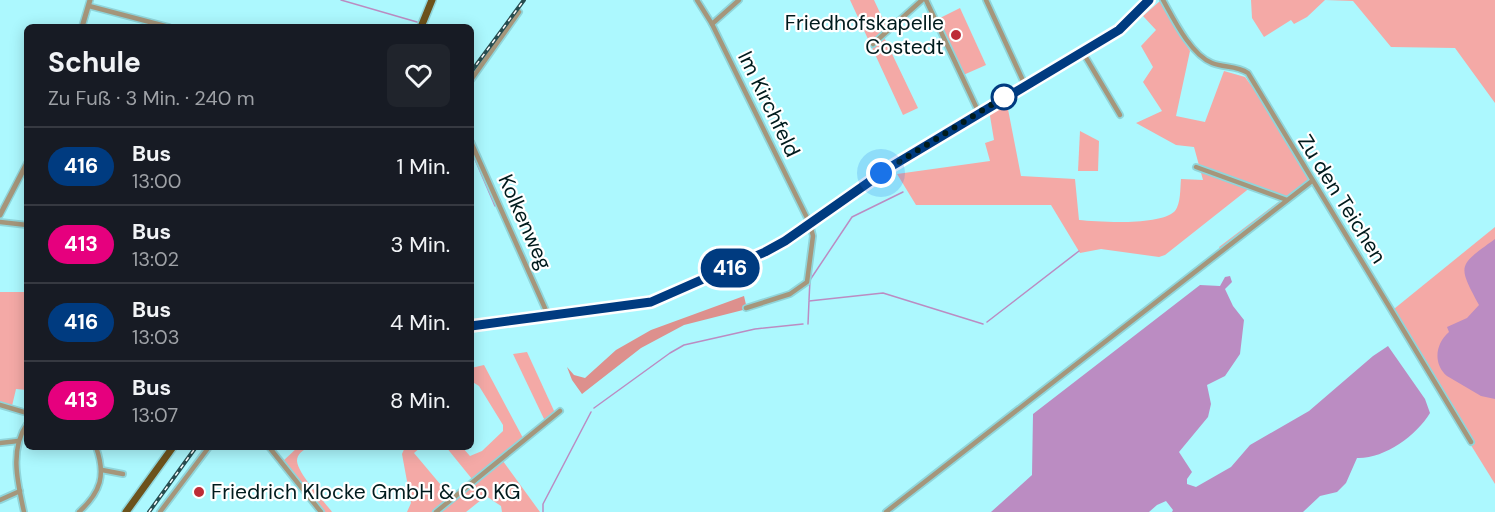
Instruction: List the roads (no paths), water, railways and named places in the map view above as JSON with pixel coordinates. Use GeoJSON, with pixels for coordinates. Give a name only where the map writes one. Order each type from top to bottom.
{"type":"FeatureCollection","features":[{"type":"Feature","properties":{"kind":"main road"},"geometry":{"type":"LineString","coordinates":[[422,24],[432,0]]}},
{"type":"Feature","properties":{"kind":"main road"},"geometry":{"type":"LineString","coordinates":[[126,512],[171,450]]}},
{"type":"Feature","properties":{"kind":"street","name":"Im Kirchfeld"},"geometry":{"type":"LineString","coordinates":[[697,0],[712,24],[810,224]]}},
{"type":"Feature","properties":{"kind":"street"},"geometry":{"type":"LineString","coordinates":[[712,24],[739,0]]}},
{"type":"Feature","properties":{"kind":"street"},"geometry":{"type":"LineString","coordinates":[[873,44],[924,0],[979,113]]}},
{"type":"Feature","properties":{"kind":"street"},"geometry":{"type":"LineString","coordinates":[[986,0],[1025,85]]}},
{"type":"Feature","properties":{"kind":"street"},"geometry":{"type":"LineString","coordinates":[[474,326],[651,302],[765,252],[810,224],[881,173],[1127,24],[1149,0]]}},
{"type":"Feature","properties":{"kind":"street","name":"Zu den Teichen"},"geometry":{"type":"LineString","coordinates":[[1163,0],[1185,38],[1204,59],[1213,64],[1238,68],[1248,73],[1471,442]]}},
{"type":"Feature","properties":{"kind":"street"},"geometry":{"type":"LineString","coordinates":[[83,24],[89,3],[159,24]]}},
{"type":"Feature","properties":{"kind":"street"},"geometry":{"type":"LineString","coordinates":[[474,76],[519,12]]}},
{"type":"Feature","properties":{"kind":"street"},"geometry":{"type":"LineString","coordinates":[[1082,51],[1120,116]]}},
{"type":"Feature","properties":{"kind":"street","name":"Kolkenweg"},"geometry":{"type":"LineString","coordinates":[[474,149],[548,315]]}},
{"type":"Feature","properties":{"kind":"street"},"geometry":{"type":"LineString","coordinates":[[1196,167],[1287,200]]}},
{"type":"Feature","properties":{"kind":"street"},"geometry":{"type":"LineString","coordinates":[[0,215],[24,169]]}},
{"type":"Feature","properties":{"kind":"street"},"geometry":{"type":"LineString","coordinates":[[886,512],[1312,181]]}},
{"type":"Feature","properties":{"kind":"street"},"geometry":{"type":"LineString","coordinates":[[0,222],[24,225]]}},
{"type":"Feature","properties":{"kind":"street"},"geometry":{"type":"LineString","coordinates":[[746,308],[790,294],[807,282],[813,236],[810,224]]}},
{"type":"Feature","properties":{"kind":"street"},"geometry":{"type":"LineString","coordinates":[[0,405],[24,412]]}},
{"type":"Feature","properties":{"kind":"street"},"geometry":{"type":"LineString","coordinates":[[436,512],[560,411]]}},
{"type":"Feature","properties":{"kind":"street"},"geometry":{"type":"LineString","coordinates":[[24,430],[18,441],[16,454],[24,512]]}},
{"type":"Feature","properties":{"kind":"street"},"geometry":{"type":"LineString","coordinates":[[0,443],[18,441]]}},
{"type":"Feature","properties":{"kind":"street"},"geometry":{"type":"LineString","coordinates":[[79,512],[98,488],[102,470],[97,450]]}},
{"type":"Feature","properties":{"kind":"street"},"geometry":{"type":"LineString","coordinates":[[160,512],[207,450]]}},
{"type":"Feature","properties":{"kind":"street"},"geometry":{"type":"LineString","coordinates":[[271,450],[321,512]]}},
{"type":"Feature","properties":{"kind":"street"},"geometry":{"type":"LineString","coordinates":[[102,470],[123,474]]}},
{"type":"Feature","properties":{"kind":"street"},"geometry":{"type":"LineString","coordinates":[[0,500],[20,491]]}},
{"type":"Feature","properties":{"kind":"street"},"geometry":{"type":"LineString","coordinates":[[895,505],[900,512]]}},
{"type":"Feature","properties":{"kind":"waterway"},"geometry":{"type":"LineString","coordinates":[[341,0],[417,22]]}},
{"type":"Feature","properties":{"kind":"waterway"},"geometry":{"type":"LineString","coordinates":[[474,157],[495,206]]}},
{"type":"Feature","properties":{"kind":"waterway"},"geometry":{"type":"LineString","coordinates":[[809,300],[810,280],[852,217],[903,192]]}},
{"type":"Feature","properties":{"kind":"waterway"},"geometry":{"type":"LineString","coordinates":[[987,322],[1079,251]]}},
{"type":"Feature","properties":{"kind":"waterway"},"geometry":{"type":"LineString","coordinates":[[808,324],[809,301],[883,293],[983,324]]}},
{"type":"Feature","properties":{"kind":"waterway"},"geometry":{"type":"LineString","coordinates":[[594,408],[684,345],[755,329],[803,324]]}},
{"type":"Feature","properties":{"kind":"waterway"},"geometry":{"type":"LineString","coordinates":[[543,512],[543,504],[591,412]]}},
{"type":"Feature","properties":{"kind":"railway"},"geometry":{"type":"LineString","coordinates":[[474,68],[524,0]]}},
{"type":"Feature","properties":{"kind":"railway"},"geometry":{"type":"LineString","coordinates":[[149,512],[194,450]]}},
{"type":"Feature","properties":{"kind":"place","name":"Friedhofskapelle Costedt"},"geometry":{"type":"Point","coordinates":[956,35]}},
{"type":"Feature","properties":{"kind":"place","name":"Friedrich Klocke GmbH & Co KG"},"geometry":{"type":"Point","coordinates":[199,492]}}]}
